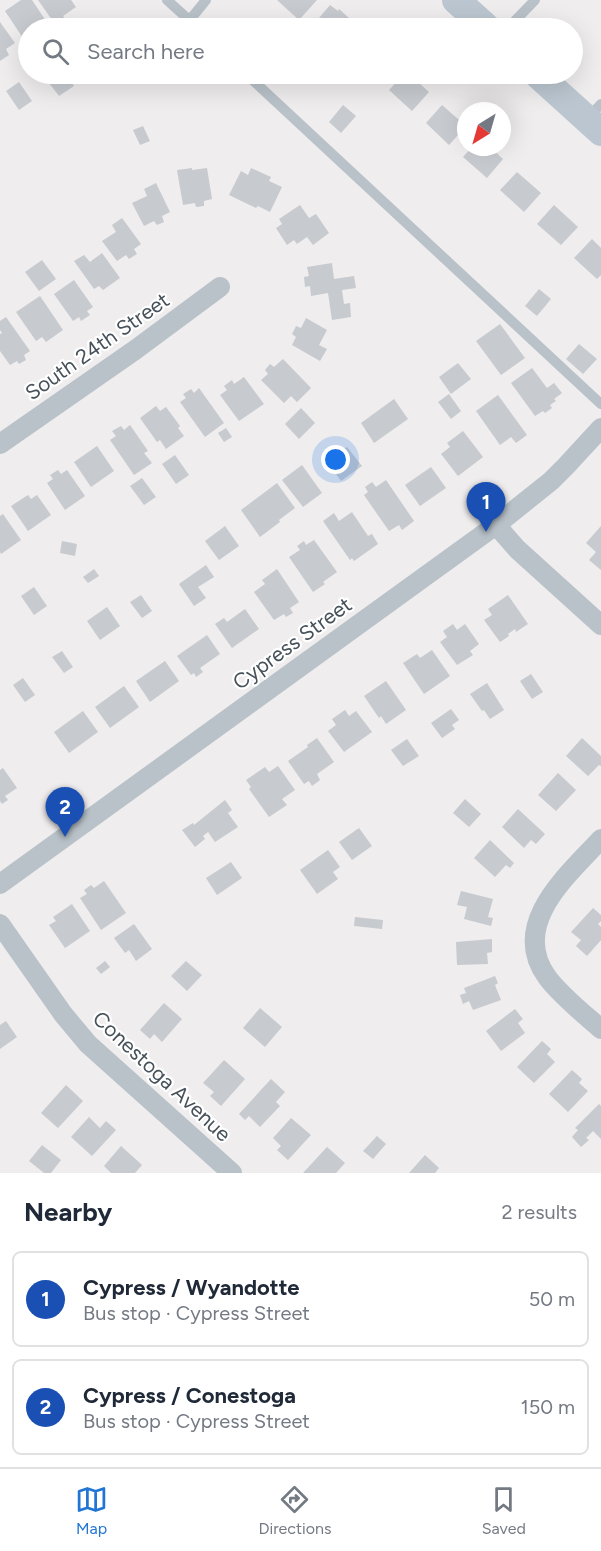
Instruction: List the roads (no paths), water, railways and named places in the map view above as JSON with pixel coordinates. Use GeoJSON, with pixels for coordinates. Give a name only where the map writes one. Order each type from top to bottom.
{"type":"FeatureCollection","features":[{"type":"Feature","properties":{"kind":"main road"},"geometry":{"type":"LineString","coordinates":[[456,0],[476,18]]}},
{"type":"Feature","properties":{"kind":"main road"},"geometry":{"type":"LineString","coordinates":[[550,84],[596,118]]}},
{"type":"Feature","properties":{"kind":"street","name":"South 24th Street"},"geometry":{"type":"LineString","coordinates":[[0,444],[135,350],[220,287]]}},
{"type":"Feature","properties":{"kind":"street","name":"Cypress Street"},"geometry":{"type":"LineString","coordinates":[[0,884],[496,525],[551,481],[601,428]]}},
{"type":"Feature","properties":{"kind":"street"},"geometry":{"type":"LineString","coordinates":[[496,525],[517,549],[601,624]]}},
{"type":"Feature","properties":{"kind":"street"},"geometry":{"type":"LineString","coordinates":[[601,839],[556,888],[544,905],[536,933],[538,959],[549,979],[601,1029]]}},
{"type":"Feature","properties":{"kind":"street","name":"Conestoga Avenue"},"geometry":{"type":"LineString","coordinates":[[0,924],[63,1014],[88,1044],[232,1173]]}},
{"type":"Feature","properties":{"kind":"lane"},"geometry":{"type":"LineString","coordinates":[[167,0],[186,18]]}},
{"type":"Feature","properties":{"kind":"lane"},"geometry":{"type":"LineString","coordinates":[[197,18],[206,0]]}},
{"type":"Feature","properties":{"kind":"lane"},"geometry":{"type":"LineString","coordinates":[[518,18],[535,0]]}},
{"type":"Feature","properties":{"kind":"lane"},"geometry":{"type":"LineString","coordinates":[[257,84],[601,404]]}},
{"type":"Feature","properties":{"kind":"place","name":"Cypress / Wyandotte"},"geometry":{"type":"Point","coordinates":[486,532]}},
{"type":"Feature","properties":{"kind":"place","name":"Cypress / Conestoga"},"geometry":{"type":"Point","coordinates":[65,837]}}]}
